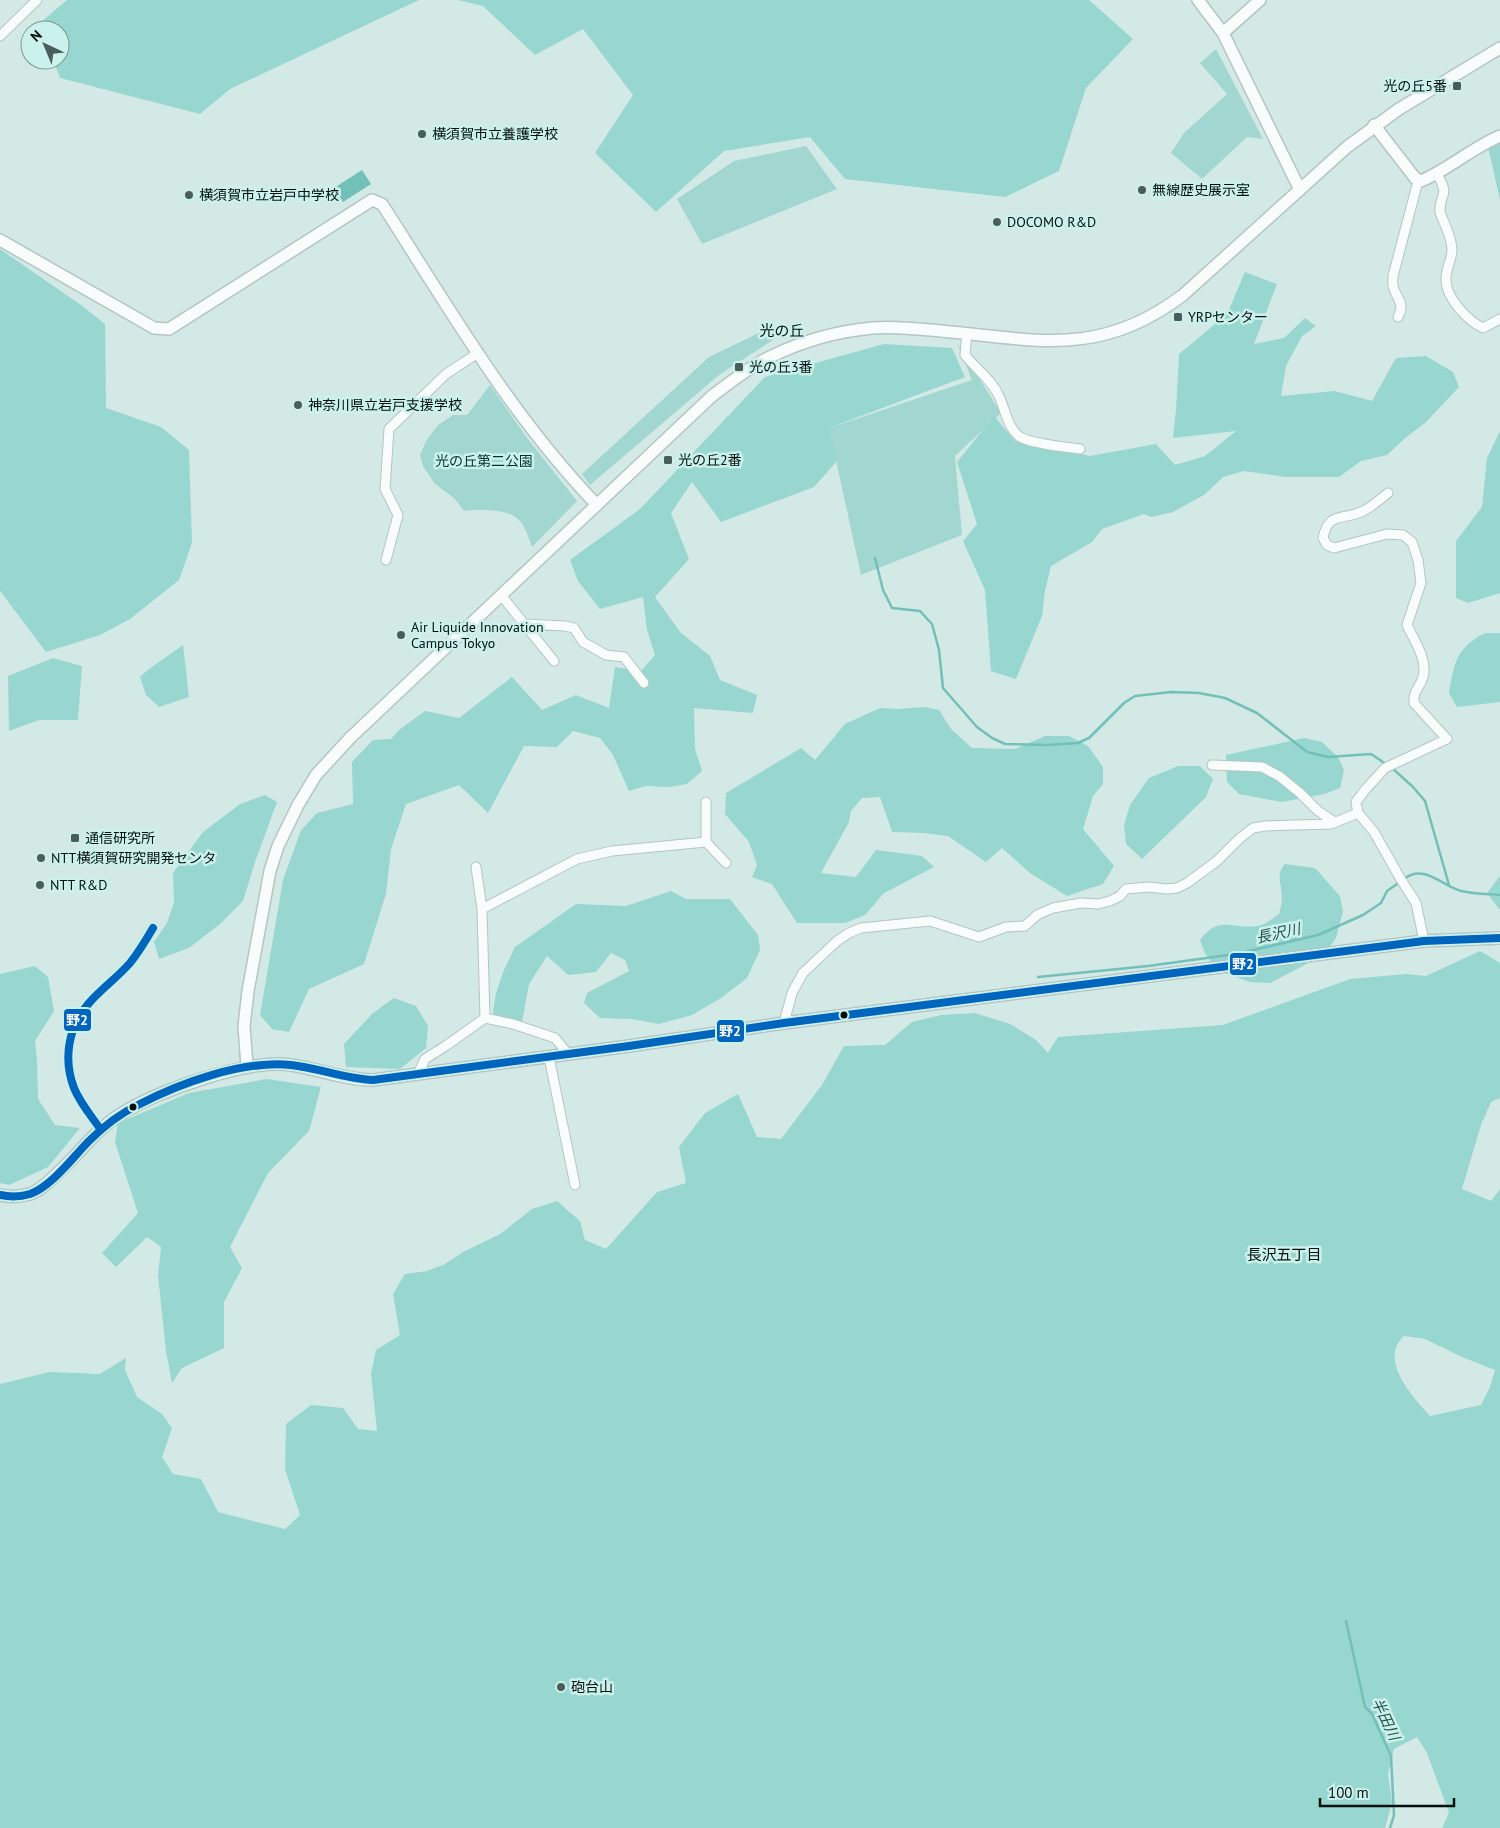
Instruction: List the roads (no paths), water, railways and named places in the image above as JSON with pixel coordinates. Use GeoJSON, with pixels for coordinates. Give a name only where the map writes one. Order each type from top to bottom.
{"type":"FeatureCollection","features":[{"type":"Feature","properties":{"kind":"street"},"geometry":{"type":"LineString","coordinates":[[2,31],[37,0]]}},
{"type":"Feature","properties":{"kind":"street"},"geometry":{"type":"LineString","coordinates":[[1198,0],[1223,33],[1300,190]]}},
{"type":"Feature","properties":{"kind":"street"},"geometry":{"type":"LineString","coordinates":[[1223,33],[1260,0]]}},
{"type":"Feature","properties":{"kind":"street"},"geometry":{"type":"LineString","coordinates":[[247,1066],[244,1026],[248,991],[270,870],[278,846],[298,805],[316,775],[334,754],[712,396],[738,376],[771,356],[813,340],[845,332],[875,328],[920,329],[1063,342],[1107,334],[1145,320],[1163,310],[1183,295],[1347,147],[1374,125],[1500,48]]}},
{"type":"Feature","properties":{"kind":"street"},"geometry":{"type":"LineString","coordinates":[[1374,125],[1418,181]]}},
{"type":"Feature","properties":{"kind":"street"},"geometry":{"type":"LineString","coordinates":[[1418,181],[1438,174],[1488,141],[1500,136]]}},
{"type":"Feature","properties":{"kind":"street"},"geometry":{"type":"LineString","coordinates":[[1438,174],[1444,185],[1445,192],[1440,212],[1452,250],[1446,280],[1448,291],[1471,322],[1483,328],[1500,319]]}},
{"type":"Feature","properties":{"kind":"street"},"geometry":{"type":"LineString","coordinates":[[1398,317],[1402,310],[1400,299],[1393,288],[1393,276],[1418,181]]}},
{"type":"Feature","properties":{"kind":"street"},"geometry":{"type":"LineString","coordinates":[[0,240],[154,328],[169,329],[372,200],[382,204],[501,388],[572,480],[597,505]]}},
{"type":"Feature","properties":{"kind":"street"},"geometry":{"type":"LineString","coordinates":[[966,333],[965,355],[991,383],[999,396],[1013,431],[1020,437],[1029,440],[1080,449]]}},
{"type":"Feature","properties":{"kind":"street"},"geometry":{"type":"LineString","coordinates":[[386,560],[398,515],[386,490],[389,429],[446,374],[478,353]]}},
{"type":"Feature","properties":{"kind":"street"},"geometry":{"type":"LineString","coordinates":[[1388,493],[1362,511],[1331,520],[1325,529],[1323,538],[1327,545],[1334,548],[1387,534],[1402,535],[1412,542],[1418,560],[1421,583],[1407,625],[1416,640],[1424,672],[1414,695],[1414,703],[1447,739],[1385,768],[1364,790],[1356,802],[1358,813],[1374,832],[1416,903],[1424,941]]}},
{"type":"Feature","properties":{"kind":"street"},"geometry":{"type":"LineString","coordinates":[[501,596],[554,661]]}},
{"type":"Feature","properties":{"kind":"street"},"geometry":{"type":"LineString","coordinates":[[525,624],[574,628],[583,642],[606,655],[624,657],[644,683]]}},
{"type":"Feature","properties":{"kind":"street"},"geometry":{"type":"LineString","coordinates":[[1212,765],[1262,767],[1279,776],[1318,811],[1336,822]]}},
{"type":"Feature","properties":{"kind":"street"},"geometry":{"type":"LineString","coordinates":[[706,802],[706,842],[726,863]]}},
{"type":"Feature","properties":{"kind":"street"},"geometry":{"type":"LineString","coordinates":[[784,1023],[792,993],[803,974],[837,941],[861,928],[930,920],[979,937],[1006,927],[1025,926],[1037,915],[1053,908],[1081,903],[1098,904],[1120,896],[1126,890],[1148,886],[1167,889],[1177,888],[1217,861],[1238,839],[1253,828],[1331,824],[1358,813]]}},
{"type":"Feature","properties":{"kind":"street"},"geometry":{"type":"LineString","coordinates":[[482,909],[577,860],[612,851],[706,842]]}},
{"type":"Feature","properties":{"kind":"street"},"geometry":{"type":"LineString","coordinates":[[476,867],[482,909],[485,1018]]}},
{"type":"Feature","properties":{"kind":"street"},"geometry":{"type":"LineString","coordinates":[[0,1195],[11,1197],[31,1194],[48,1182],[101,1130],[121,1114],[169,1090],[247,1066],[290,1064],[360,1080],[549,1057],[784,1023],[1424,941],[1500,938]]}},
{"type":"Feature","properties":{"kind":"street"},"geometry":{"type":"LineString","coordinates":[[418,1074],[424,1059],[485,1018],[513,1024],[554,1038],[568,1054]]}},
{"type":"Feature","properties":{"kind":"street"},"geometry":{"type":"LineString","coordinates":[[549,1057],[575,1185]]}},
{"type":"Feature","properties":{"kind":"waterway"},"geometry":{"type":"LineString","coordinates":[[875,558],[883,590],[892,608],[920,611],[932,624],[939,650],[943,688],[977,727],[992,738],[1005,744],[1047,745],[1078,743],[1089,738],[1124,703],[1135,696],[1171,692],[1199,693],[1225,698],[1257,713],[1307,752],[1328,757],[1371,754],[1386,764]]}},
{"type":"Feature","properties":{"kind":"waterway"},"geometry":{"type":"LineString","coordinates":[[1391,767],[1425,801],[1449,885]]}},
{"type":"Feature","properties":{"kind":"waterway","name":"長沢川"},"geometry":{"type":"LineString","coordinates":[[1404,879],[1419,873],[1426,874],[1461,891],[1500,895]]}},
{"type":"Feature","properties":{"kind":"waterway","name":"長沢川"},"geometry":{"type":"LineString","coordinates":[[1038,977],[1148,966],[1236,954],[1318,935],[1363,915],[1381,903],[1387,891],[1400,882]]}},
{"type":"Feature","properties":{"kind":"waterway","name":"半田川"},"geometry":{"type":"LineString","coordinates":[[1346,1621],[1365,1707],[1372,1714],[1391,1756],[1394,1815],[1390,1828]]}},
{"type":"Feature","properties":{"kind":"place","name":"光の丘5番"},"geometry":{"type":"Point","coordinates":[1457,86]}},
{"type":"Feature","properties":{"kind":"place","name":"横須賀市立養護学校"},"geometry":{"type":"Point","coordinates":[422,134]}},
{"type":"Feature","properties":{"kind":"place","name":"無線歴史展示室"},"geometry":{"type":"Point","coordinates":[1142,190]}},
{"type":"Feature","properties":{"kind":"place","name":"横須賀市立岩戸中学校"},"geometry":{"type":"Point","coordinates":[189,195]}},
{"type":"Feature","properties":{"kind":"place","name":"DOCOMO R&D"},"geometry":{"type":"Point","coordinates":[997,222]}},
{"type":"Feature","properties":{"kind":"place","name":"YRPセンター"},"geometry":{"type":"Point","coordinates":[1178,317]}},
{"type":"Feature","properties":{"kind":"place","name":"光の丘3番"},"geometry":{"type":"Point","coordinates":[739,367]}},
{"type":"Feature","properties":{"kind":"place","name":"神奈川県立岩戸支援学校"},"geometry":{"type":"Point","coordinates":[298,405]}},
{"type":"Feature","properties":{"kind":"place","name":"光の丘2番"},"geometry":{"type":"Point","coordinates":[668,460]}},
{"type":"Feature","properties":{"kind":"place","name":"Air Liquide Innovation Campus Tokyo"},"geometry":{"type":"Point","coordinates":[401,635]}},
{"type":"Feature","properties":{"kind":"place","name":"通信研究所"},"geometry":{"type":"Point","coordinates":[75,838]}},
{"type":"Feature","properties":{"kind":"place","name":"NTT横須賀研究開発センタ"},"geometry":{"type":"Point","coordinates":[41,858]}},
{"type":"Feature","properties":{"kind":"place","name":"NTT R&D"},"geometry":{"type":"Point","coordinates":[40,885]}},
{"type":"Feature","properties":{"kind":"place","name":"砲台山"},"geometry":{"type":"Point","coordinates":[561,1687]}},
{"type":"Feature","properties":{"kind":"district","name":"光の丘"},"geometry":{"type":"Point","coordinates":[782,330]}},
{"type":"Feature","properties":{"kind":"district","name":"長沢五丁目"},"geometry":{"type":"Point","coordinates":[1284,1254]}},
{"type":"Feature","properties":{"kind":"park label","name":"光の丘第二公園"},"geometry":{"type":"Point","coordinates":[484,461]}}]}
